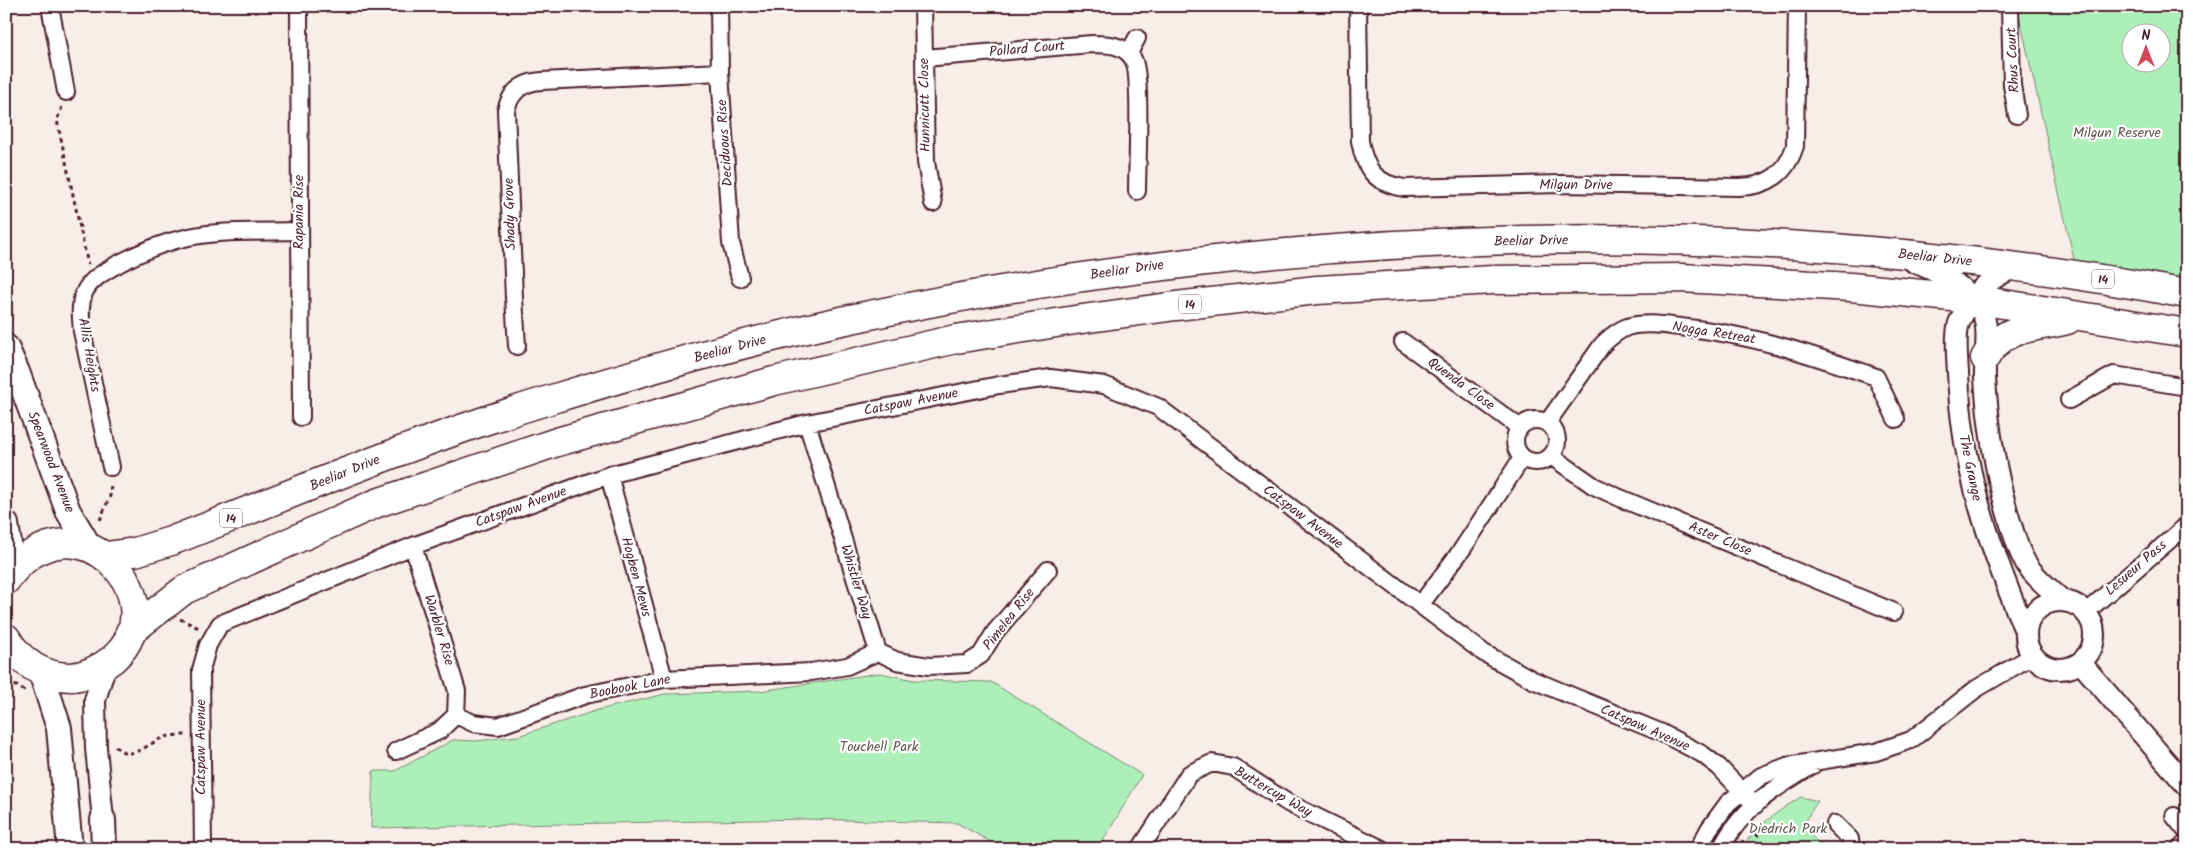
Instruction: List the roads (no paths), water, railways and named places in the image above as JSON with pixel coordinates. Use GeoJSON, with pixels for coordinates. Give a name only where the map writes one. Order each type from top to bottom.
{"type":"FeatureCollection","features":[{"type":"Feature","properties":{"kind":"highway","name":"Beeliar Drive"},"geometry":{"type":"LineString","coordinates":[[98,552],[135,552],[172,542],[414,445],[544,401],[744,344],[854,318],[969,295],[1110,272],[1204,260],[1388,246],[1482,242],[1665,241],[1752,244],[1896,254],[2019,267],[2187,294]]}},
{"type":"Feature","properties":{"kind":"highway","name":"14"},"geometry":{"type":"LineString","coordinates":[[130,632],[184,590],[377,503],[576,436],[774,381],[956,339],[1176,306],[1317,290],[1493,280],[1682,278],[1850,287],[1972,299],[2187,333]]}},
{"type":"Feature","properties":{"kind":"highway"},"geometry":{"type":"LineString","coordinates":[[1985,358],[1997,341],[2008,334],[2027,327],[2083,316]]}},
{"type":"Feature","properties":{"kind":"highway","name":"14"},"geometry":{"type":"LineString","coordinates":[[10,575],[24,558],[47,545],[74,544],[98,552],[119,568],[128,582],[133,598],[134,615],[130,632],[120,650],[106,664],[91,673],[74,677],[57,677],[26,669]]}},
{"type":"Feature","properties":{"kind":"highway"},"geometry":{"type":"LineString","coordinates":[[6,638],[26,669]]}},
{"type":"Feature","properties":{"kind":"main road","name":"Spearwood Avenue"},"geometry":{"type":"LineString","coordinates":[[6,346],[68,511],[98,552]]}},
{"type":"Feature","properties":{"kind":"main road","name":"14"},"geometry":{"type":"LineString","coordinates":[[6,524],[10,575]]}},
{"type":"Feature","properties":{"kind":"main road"},"geometry":{"type":"LineString","coordinates":[[26,669],[59,728],[70,849]]}},
{"type":"Feature","properties":{"kind":"main road"},"geometry":{"type":"LineString","coordinates":[[103,820],[104,849]]}},
{"type":"Feature","properties":{"kind":"street"},"geometry":{"type":"LineString","coordinates":[[50,6],[66,92]]}},
{"type":"Feature","properties":{"kind":"street","name":"Rapania Rise"},"geometry":{"type":"LineString","coordinates":[[299,6],[301,417]]}},
{"type":"Feature","properties":{"kind":"street","name":"Deciduous Rise"},"geometry":{"type":"LineString","coordinates":[[719,6],[720,72],[732,243],[740,278]]}},
{"type":"Feature","properties":{"kind":"street","name":"Hunnicutt Close"},"geometry":{"type":"LineString","coordinates":[[923,6],[926,162],[933,203]]}},
{"type":"Feature","properties":{"kind":"street","name":"Milgun Drive"},"geometry":{"type":"LineString","coordinates":[[1358,6],[1360,141],[1363,158],[1369,171],[1375,176],[1390,186],[1404,188],[1561,184],[1740,187],[1756,186],[1771,180],[1791,159],[1795,146],[1797,6]]}},
{"type":"Feature","properties":{"kind":"street","name":"Rhus Court"},"geometry":{"type":"LineString","coordinates":[[2010,6],[2012,85],[2017,114]]}},
{"type":"Feature","properties":{"kind":"street"},"geometry":{"type":"LineString","coordinates":[[1137,38],[1129,53],[1134,60],[1138,80],[1137,190]]}},
{"type":"Feature","properties":{"kind":"street","name":"Pollard Court"},"geometry":{"type":"LineString","coordinates":[[924,58],[1092,44],[1109,44],[1129,53]]}},
{"type":"Feature","properties":{"kind":"street","name":"Shady Grove"},"geometry":{"type":"LineString","coordinates":[[518,346],[514,298],[506,110],[517,80],[530,82],[720,72]]}},
{"type":"Feature","properties":{"kind":"street","name":"Allis Heights"},"geometry":{"type":"LineString","coordinates":[[112,467],[82,331],[81,313],[84,294],[91,282],[130,258],[158,245],[189,237],[299,231]]}},
{"type":"Feature","properties":{"kind":"street","name":"The Grange"},"geometry":{"type":"LineString","coordinates":[[1896,254],[1941,274],[1966,291],[1982,311],[1986,322],[1985,377],[1993,453],[2006,510],[2021,553],[2029,568],[2063,601]]}},
{"type":"Feature","properties":{"kind":"street","name":"The Grange"},"geometry":{"type":"LineString","coordinates":[[2019,267],[2005,271],[1986,285],[1972,299],[1959,324],[1958,395],[1964,444],[1974,490],[1997,565],[2025,631]]}},
{"type":"Feature","properties":{"kind":"street","name":"Nogga Retreat"},"geometry":{"type":"LineString","coordinates":[[1547,423],[1602,344],[1611,336],[1626,328],[1641,324],[1695,328],[1736,334],[1783,345],[1876,377],[1896,419]]}},
{"type":"Feature","properties":{"kind":"street","name":"Quenda Close"},"geometry":{"type":"LineString","coordinates":[[1403,342],[1519,428]]}},
{"type":"Feature","properties":{"kind":"street"},"geometry":{"type":"LineString","coordinates":[[2069,400],[2114,375],[2187,387]]}},
{"type":"Feature","properties":{"kind":"street","name":"Catspaw Avenue"},"geometry":{"type":"LineString","coordinates":[[203,849],[200,736],[201,670],[208,645],[220,624],[413,546],[608,475],[808,423],[998,385],[1051,378],[1104,384],[1158,408],[1484,652],[1533,680],[1662,734],[1702,754],[1719,767],[1754,804]]}},
{"type":"Feature","properties":{"kind":"street"},"geometry":{"type":"LineString","coordinates":[[1532,420],[1547,423],[1556,435],[1555,450],[1551,456],[1546,460],[1534,463],[1522,458],[1518,453],[1514,440],[1519,428],[1532,420]]}},
{"type":"Feature","properties":{"kind":"street","name":"Whistler Way"},"geometry":{"type":"LineString","coordinates":[[808,423],[878,652]]}},
{"type":"Feature","properties":{"kind":"street","name":"Aster Close"},"geometry":{"type":"LineString","coordinates":[[1551,456],[1594,486],[1620,498],[1894,612]]}},
{"type":"Feature","properties":{"kind":"street"},"geometry":{"type":"LineString","coordinates":[[1421,604],[1463,548],[1522,458]]}},
{"type":"Feature","properties":{"kind":"street","name":"Hogben Mews"},"geometry":{"type":"LineString","coordinates":[[608,475],[664,679]]}},
{"type":"Feature","properties":{"kind":"street","name":"Lesueur Pass"},"geometry":{"type":"LineString","coordinates":[[2086,612],[2187,525]]}},
{"type":"Feature","properties":{"kind":"street","name":"Warbler Rise"},"geometry":{"type":"LineString","coordinates":[[413,546],[458,691],[456,715]]}},
{"type":"Feature","properties":{"kind":"street","name":"Pimelea Rise"},"geometry":{"type":"LineString","coordinates":[[878,652],[897,661],[929,666],[967,664],[982,655],[995,632],[1048,570]]}},
{"type":"Feature","properties":{"kind":"street"},"geometry":{"type":"LineString","coordinates":[[2063,601],[2071,603],[2086,612],[2092,622],[2095,633],[2088,655],[2080,663],[2060,670],[2044,666],[2032,656],[2028,648],[2025,631],[2028,621],[2042,605],[2063,601]]}},
{"type":"Feature","properties":{"kind":"street","name":"Boobook Lane"},"geometry":{"type":"LineString","coordinates":[[456,715],[473,723],[498,726],[585,695],[664,679],[811,672],[847,666],[878,652]]}},
{"type":"Feature","properties":{"kind":"street"},"geometry":{"type":"LineString","coordinates":[[1698,849],[1709,829],[1728,803],[1761,776],[1787,766],[1876,752],[1911,740],[1976,689],[2032,656]]}},
{"type":"Feature","properties":{"kind":"street"},"geometry":{"type":"LineString","coordinates":[[2080,663],[2187,786]]}},
{"type":"Feature","properties":{"kind":"street"},"geometry":{"type":"LineString","coordinates":[[103,820],[96,748],[95,700],[106,664]]}},
{"type":"Feature","properties":{"kind":"street"},"geometry":{"type":"LineString","coordinates":[[396,751],[439,731],[456,715]]}},
{"type":"Feature","properties":{"kind":"street"},"geometry":{"type":"LineString","coordinates":[[1721,849],[1740,818],[1754,804],[1788,780],[1822,760]]}},
{"type":"Feature","properties":{"kind":"street","name":"Buttercup Way"},"geometry":{"type":"LineString","coordinates":[[1140,849],[1188,774],[1212,763],[1233,767],[1288,803],[1382,849]]}},
{"type":"Feature","properties":{"kind":"street"},"geometry":{"type":"LineString","coordinates":[[2174,816],[2187,832]]}},
{"type":"Feature","properties":{"kind":"street"},"geometry":{"type":"LineString","coordinates":[[1835,824],[1850,839],[1851,849]]}},
{"type":"Feature","properties":{"kind":"street"},"geometry":{"type":"LineString","coordinates":[[2180,849],[2187,842]]}},
{"type":"Feature","properties":{"kind":"park label","name":"Milgun Reserve"},"geometry":{"type":"Point","coordinates":[2117,133]}},
{"type":"Feature","properties":{"kind":"park label","name":"Touchell Park"},"geometry":{"type":"Point","coordinates":[879,747]}},
{"type":"Feature","properties":{"kind":"park label","name":"Diedrich Park"},"geometry":{"type":"Point","coordinates":[1788,829]}}]}
